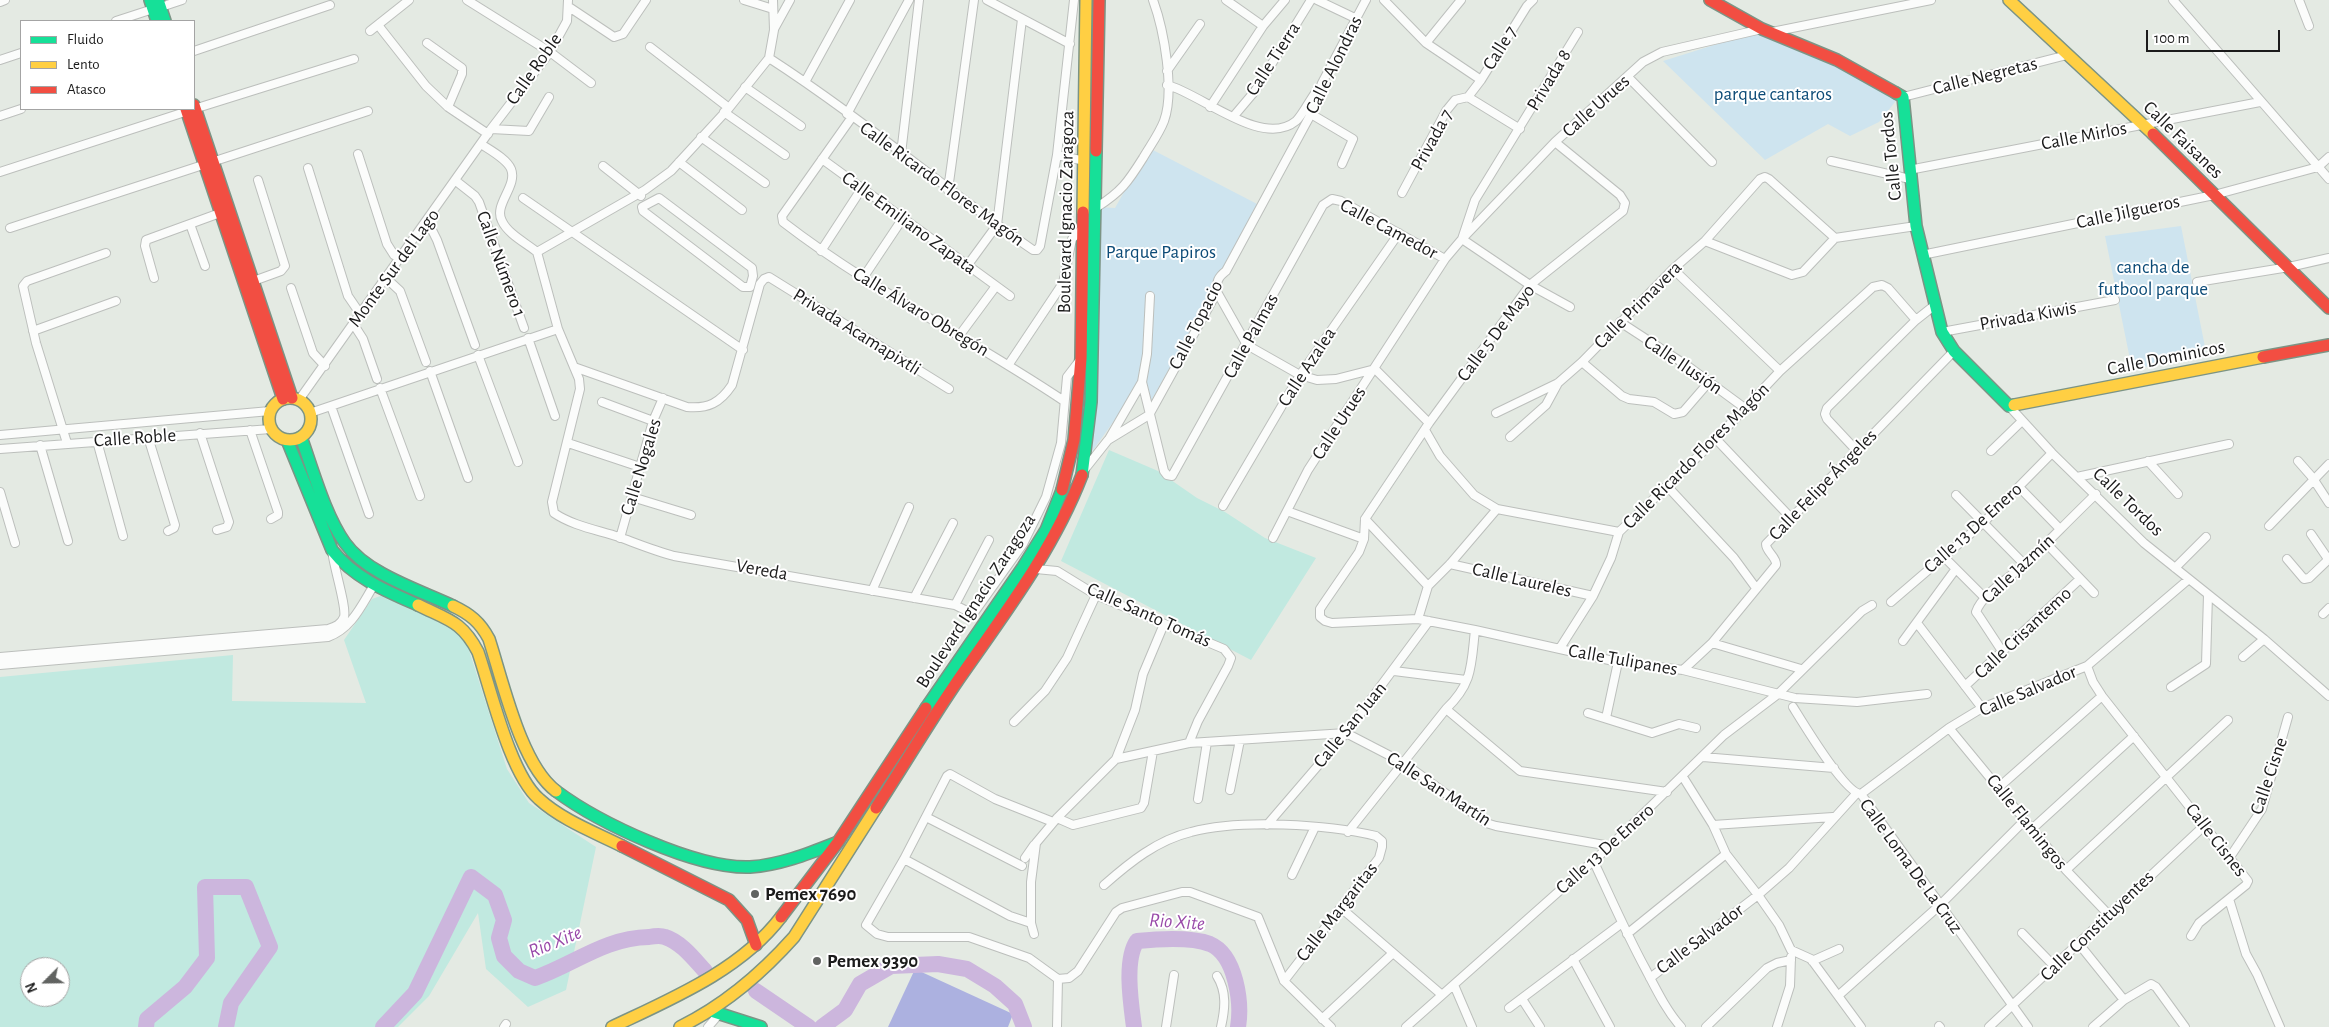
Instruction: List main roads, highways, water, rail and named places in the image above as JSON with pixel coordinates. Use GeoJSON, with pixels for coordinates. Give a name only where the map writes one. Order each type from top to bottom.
{"type":"FeatureCollection","features":[{"type":"Feature","properties":{"kind":"waterway","name":"Rio Xite"},"geometry":{"type":"LineString","coordinates":[[383,1027],[415,993],[471,877],[495,895],[504,920],[499,938],[504,956],[519,971],[535,978],[618,942],[633,938],[657,936],[671,939],[687,951],[705,971]]}},
{"type":"Feature","properties":{"kind":"waterway","name":"Rio Xite"},"geometry":{"type":"LineString","coordinates":[[146,1027],[147,1019],[185,987],[207,958],[205,887],[246,887],[270,947],[231,1003],[226,1027]]}},
{"type":"Feature","properties":{"kind":"waterway","name":"Rio Xite"},"geometry":{"type":"LineString","coordinates":[[1134,1027],[1130,983],[1133,949],[1137,941],[1174,939],[1194,940],[1210,944],[1226,958],[1238,993],[1238,1027]]}},
{"type":"Feature","properties":{"kind":"waterway","name":"Rio Xite"},"geometry":{"type":"LineString","coordinates":[[822,1027],[845,1010],[860,984],[891,966],[938,964],[967,969],[995,986],[1015,1004],[1024,1027]]}},
{"type":"Feature","properties":{"kind":"waterway","name":"Rio Xite"},"geometry":{"type":"LineString","coordinates":[[756,991],[809,1027]]}},
{"type":"Feature","properties":{"kind":"place","name":"Pemex 7690"},"geometry":{"type":"Point","coordinates":[755,894]}},
{"type":"Feature","properties":{"kind":"place","name":"Pemex 9390"},"geometry":{"type":"Point","coordinates":[817,961]}},
{"type":"Feature","properties":{"kind":"park label","name":"parque cantaros"},"geometry":{"type":"Point","coordinates":[1773,94]}},
{"type":"Feature","properties":{"kind":"park label","name":"Parque Papiros"},"geometry":{"type":"Point","coordinates":[1161,252]}},
{"type":"Feature","properties":{"kind":"park label","name":"cancha de futbool parque"},"geometry":{"type":"Point","coordinates":[2153,278]}}]}
